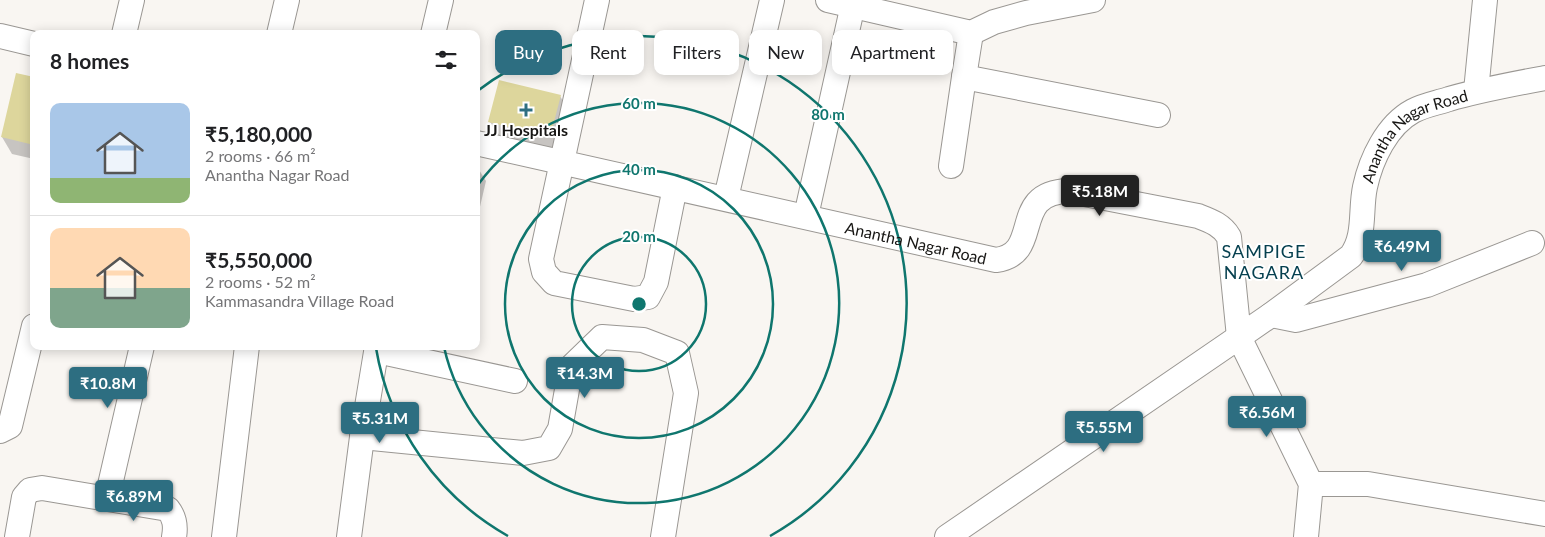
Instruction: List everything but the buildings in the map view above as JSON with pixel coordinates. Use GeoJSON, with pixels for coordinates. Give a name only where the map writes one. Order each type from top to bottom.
{"type":"FeatureCollection","features":[{"type":"Feature","properties":{"kind":"street"},"geometry":{"type":"LineString","coordinates":[[125,30],[132,0]]}},
{"type":"Feature","properties":{"kind":"street"},"geometry":{"type":"LineString","coordinates":[[280,30],[287,0]]}},
{"type":"Feature","properties":{"kind":"street"},"geometry":{"type":"LineString","coordinates":[[434,30],[441,0]]}},
{"type":"Feature","properties":{"kind":"street"},"geometry":{"type":"LineString","coordinates":[[597,0],[541,258],[544,272],[554,283],[634,299],[648,297],[656,282],[676,187]]}},
{"type":"Feature","properties":{"kind":"street"},"geometry":{"type":"LineString","coordinates":[[726,198],[772,0]]}},
{"type":"Feature","properties":{"kind":"street"},"geometry":{"type":"LineString","coordinates":[[828,0],[854,3],[971,33],[994,22],[1026,13],[1093,0]]}},
{"type":"Feature","properties":{"kind":"street"},"geometry":{"type":"LineString","coordinates":[[1476,91],[1485,0]]}},
{"type":"Feature","properties":{"kind":"street"},"geometry":{"type":"LineString","coordinates":[[806,216],[854,3]]}},
{"type":"Feature","properties":{"kind":"street"},"geometry":{"type":"LineString","coordinates":[[950,166],[971,33]]}},
{"type":"Feature","properties":{"kind":"street"},"geometry":{"type":"LineString","coordinates":[[0,36],[30,43]]}},
{"type":"Feature","properties":{"kind":"street"},"geometry":{"type":"LineString","coordinates":[[964,77],[1158,115]]}},
{"type":"Feature","properties":{"kind":"street","name":"Anantha Nagar Road"},"geometry":{"type":"LineString","coordinates":[[480,144],[996,260],[1006,258],[1015,252],[1022,243],[1033,207],[1041,198],[1049,193],[1058,191],[1069,191],[1198,216],[1218,224],[1230,237],[1239,336],[1272,315],[1351,256],[1357,248],[1369,171],[1376,154],[1398,122],[1420,108],[1476,91],[1545,78]]}},
{"type":"Feature","properties":{"kind":"street"},"geometry":{"type":"LineString","coordinates":[[1272,315],[1296,320],[1427,285],[1532,243]]}},
{"type":"Feature","properties":{"kind":"street"},"geometry":{"type":"LineString","coordinates":[[947,537],[1239,336],[1311,484],[1306,537]]}},
{"type":"Feature","properties":{"kind":"street"},"geometry":{"type":"LineString","coordinates":[[362,437],[523,453],[549,448],[560,428],[571,367],[602,337],[643,340],[677,353],[686,393],[663,537]]}},
{"type":"Feature","properties":{"kind":"street"},"geometry":{"type":"LineString","coordinates":[[0,431],[10,426],[30,343]]}},
{"type":"Feature","properties":{"kind":"street"},"geometry":{"type":"LineString","coordinates":[[107,498],[141,350]]}},
{"type":"Feature","properties":{"kind":"street"},"geometry":{"type":"LineString","coordinates":[[224,537],[247,350]]}},
{"type":"Feature","properties":{"kind":"street"},"geometry":{"type":"LineString","coordinates":[[349,537],[362,437],[377,350]]}},
{"type":"Feature","properties":{"kind":"street"},"geometry":{"type":"LineString","coordinates":[[381,350],[515,382]]}},
{"type":"Feature","properties":{"kind":"street"},"geometry":{"type":"LineString","coordinates":[[1311,484],[1368,484],[1545,514]]}},
{"type":"Feature","properties":{"kind":"street"},"geometry":{"type":"LineString","coordinates":[[17,537],[24,497],[30,490],[42,488],[168,509],[173,515],[176,526],[174,537]]}},
{"type":"Feature","properties":{"kind":"place","name":"JJ Hospitals"},"geometry":{"type":"Point","coordinates":[526,110]}},
{"type":"Feature","properties":{"kind":"district","name":"SAMPIGE NAGARA"},"geometry":{"type":"Point","coordinates":[1264,261]}}]}
